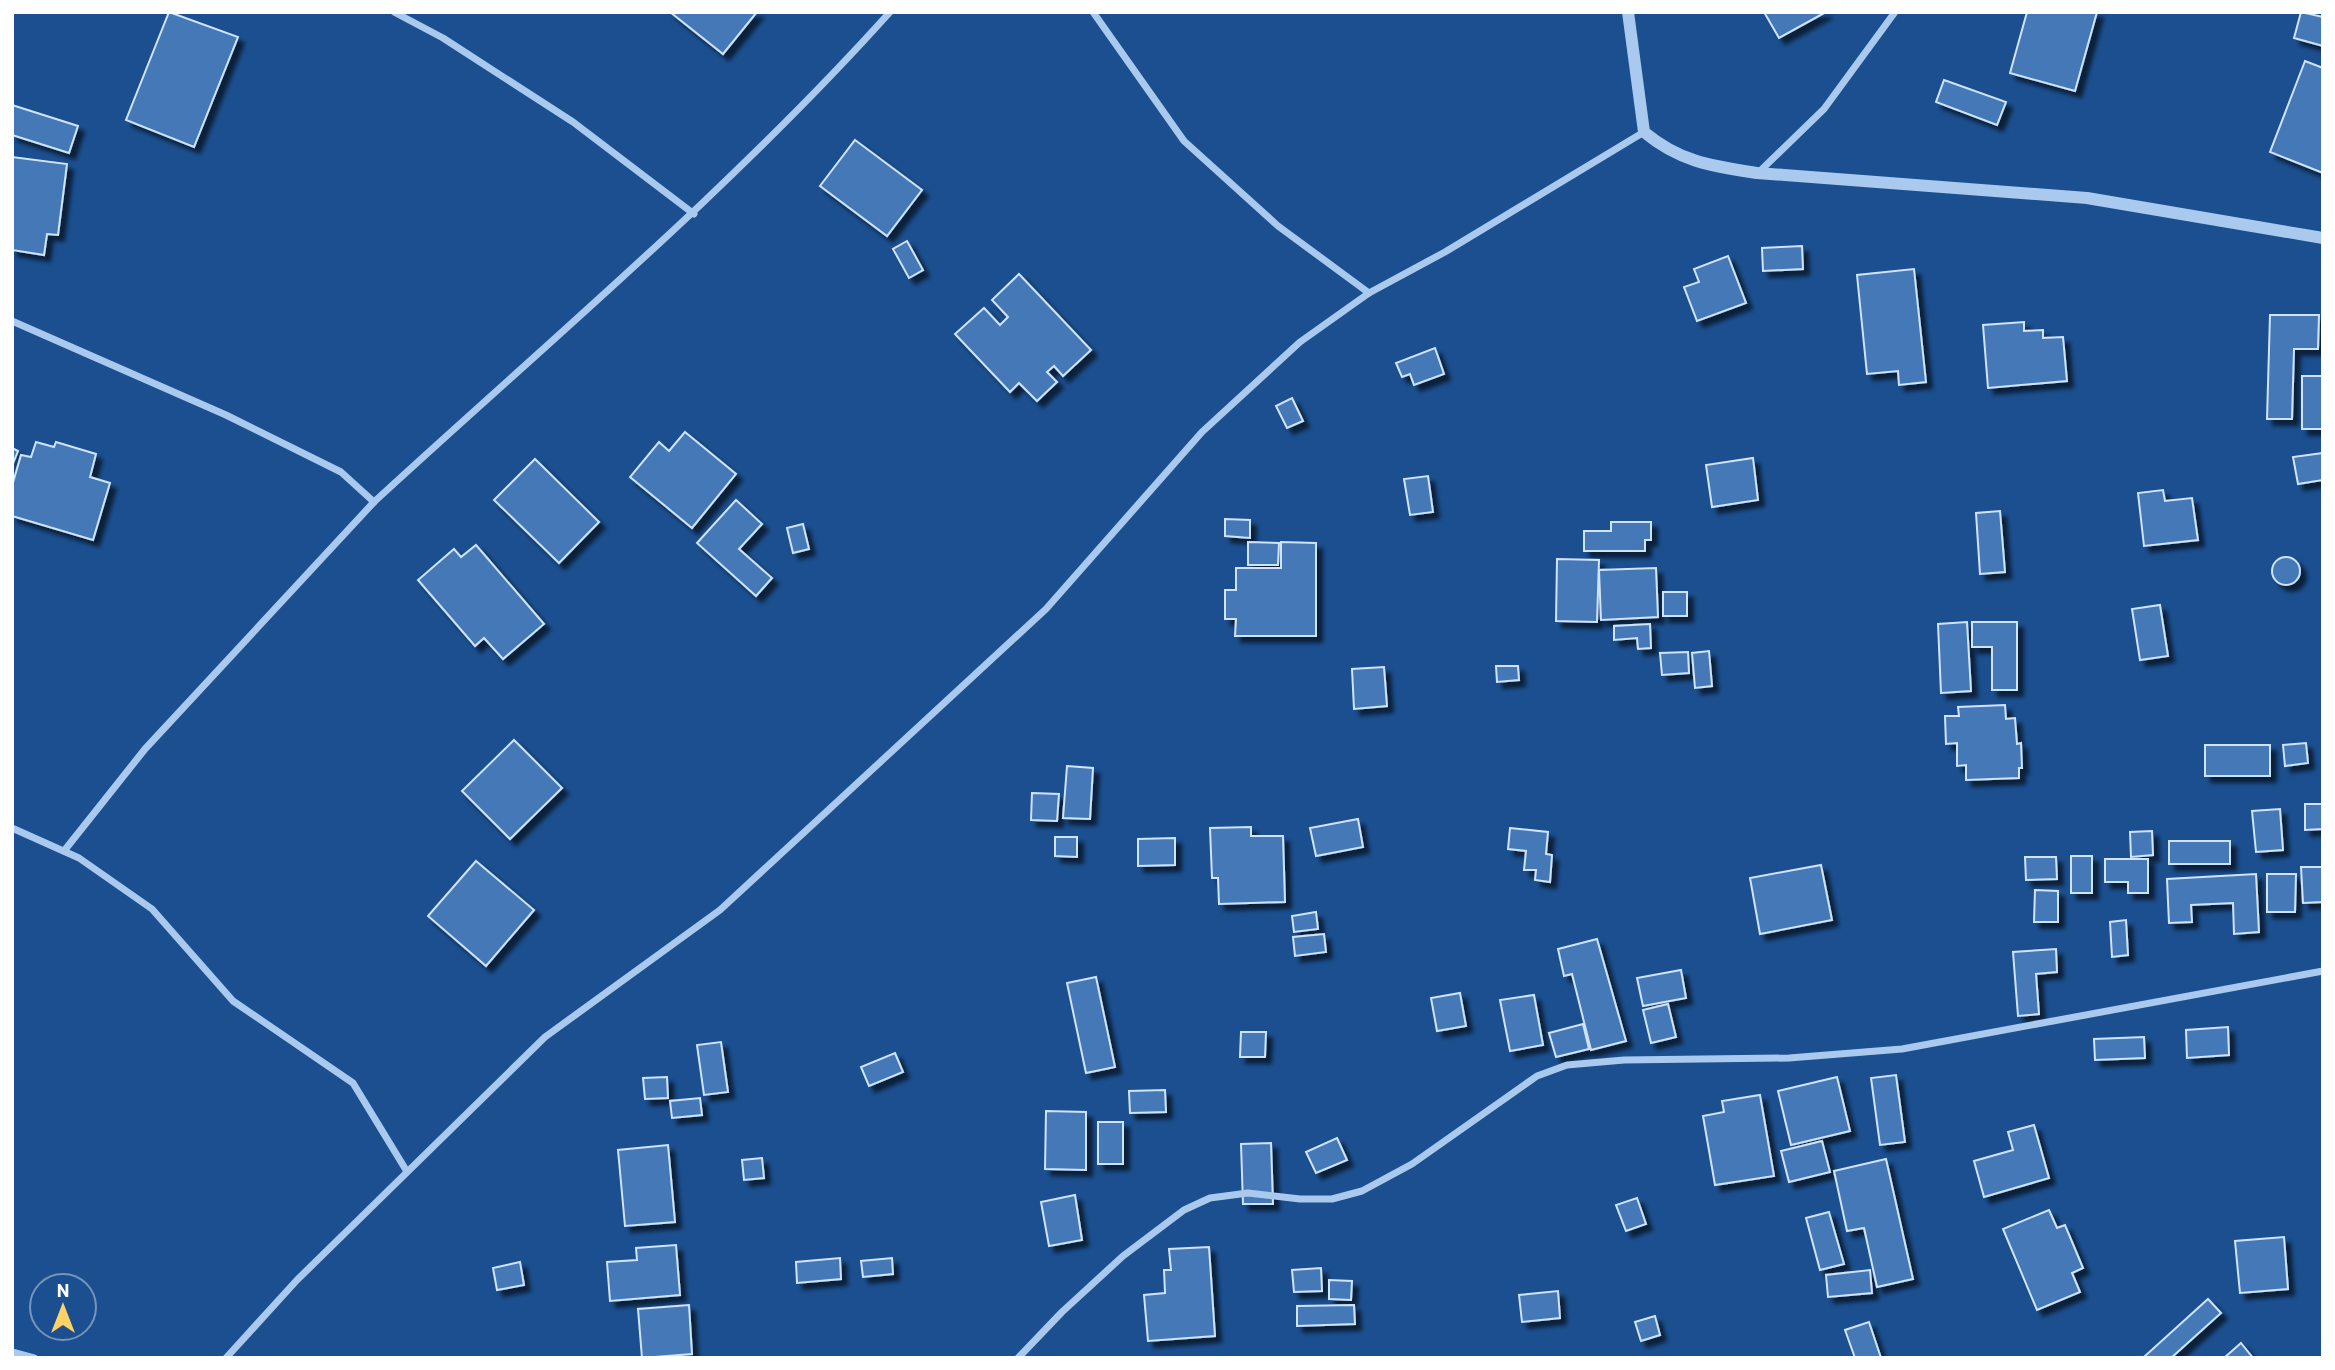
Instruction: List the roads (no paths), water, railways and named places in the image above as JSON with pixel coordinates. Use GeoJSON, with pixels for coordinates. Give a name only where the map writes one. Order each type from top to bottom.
{"type":"FeatureCollection","features":[{"type":"Feature","properties":{"kind":"street"},"geometry":{"type":"LineString","coordinates":[[394,12],[443,38],[573,122],[694,214]]}},
{"type":"Feature","properties":{"kind":"street"},"geometry":{"type":"LineString","coordinates":[[1093,12],[1184,141],[1278,226],[1369,293]]}},
{"type":"Feature","properties":{"kind":"street"},"geometry":{"type":"LineString","coordinates":[[1628,12],[1644,132],[1666,151],[1710,166],[1757,173],[2087,198],[2323,238]]}},
{"type":"Feature","properties":{"kind":"street"},"geometry":{"type":"LineString","coordinates":[[1757,173],[1824,109],[1895,12]]}},
{"type":"Feature","properties":{"kind":"street"},"geometry":{"type":"LineString","coordinates":[[64,851],[145,749],[374,502],[585,308],[694,214],[888,13]]}},
{"type":"Feature","properties":{"kind":"street"},"geometry":{"type":"LineString","coordinates":[[226,1358],[297,1280],[406,1170],[545,1037],[720,911],[1046,609],[1202,432],[1300,342],[1369,293],[1444,252],[1644,132]]}},
{"type":"Feature","properties":{"kind":"street"},"geometry":{"type":"LineString","coordinates":[[12,321],[272,438],[341,472],[374,502]]}},
{"type":"Feature","properties":{"kind":"street"},"geometry":{"type":"LineString","coordinates":[[12,828],[79,858],[152,909],[233,1001],[353,1083],[406,1170]]}},
{"type":"Feature","properties":{"kind":"street"},"geometry":{"type":"LineString","coordinates":[[1018,1358],[1062,1312],[1123,1256],[1184,1210],[1210,1198],[1248,1193],[1300,1199],[1332,1199],[1362,1191],[1412,1164],[1537,1076],[1567,1065],[1623,1060],[1789,1058],[1902,1049],[2323,971]]}},
{"type":"Feature","properties":{"kind":"street"},"geometry":{"type":"LineString","coordinates":[[12,1352],[34,1358]]}}]}
